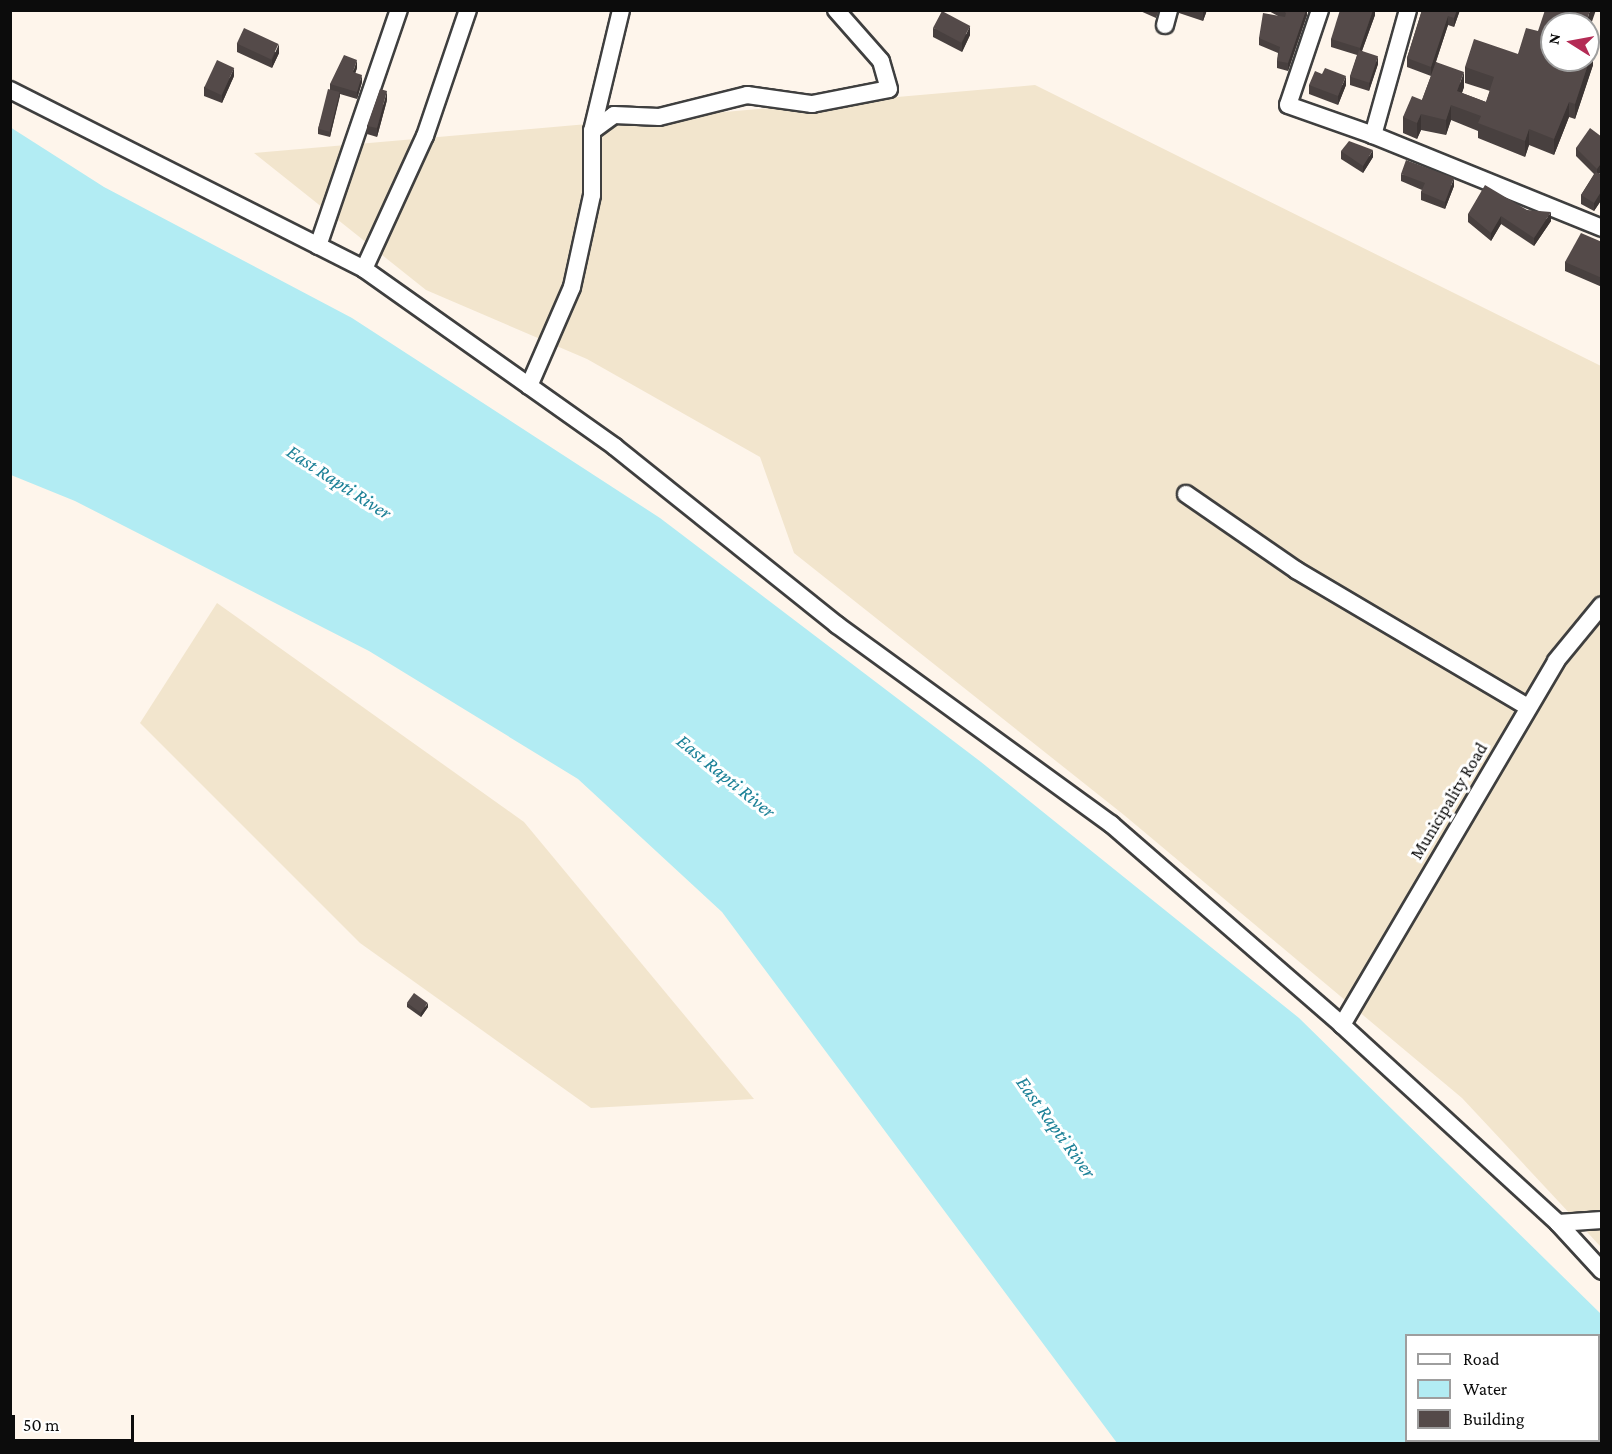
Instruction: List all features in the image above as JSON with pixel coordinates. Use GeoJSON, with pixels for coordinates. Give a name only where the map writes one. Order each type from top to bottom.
{"type":"FeatureCollection","features":[{"type":"Feature","properties":{"kind":"street"},"geometry":{"type":"LineString","coordinates":[[318,246],[399,10]]}},
{"type":"Feature","properties":{"kind":"street"},"geometry":{"type":"LineString","coordinates":[[364,269],[425,136],[468,10]]}},
{"type":"Feature","properties":{"kind":"street"},"geometry":{"type":"LineString","coordinates":[[529,386],[572,286],[592,195],[592,131],[621,10]]}},
{"type":"Feature","properties":{"kind":"street"},"geometry":{"type":"LineString","coordinates":[[592,131],[614,115],[659,117],[747,95],[813,104],[889,89],[881,61],[836,10]]}},
{"type":"Feature","properties":{"kind":"street"},"geometry":{"type":"LineString","coordinates":[[1320,10],[1288,105],[1373,135],[1602,228]]}},
{"type":"Feature","properties":{"kind":"street"},"geometry":{"type":"LineString","coordinates":[[1373,135],[1407,10]]}},
{"type":"Feature","properties":{"kind":"street"},"geometry":{"type":"LineString","coordinates":[[10,90],[364,269],[615,447],[837,626],[1111,824],[1342,1025],[1558,1223],[1602,1271]]}},
{"type":"Feature","properties":{"kind":"street"},"geometry":{"type":"LineString","coordinates":[[1186,494],[1296,570],[1528,707]]}},
{"type":"Feature","properties":{"kind":"street","name":"Municipality Road"},"geometry":{"type":"LineString","coordinates":[[1342,1025],[1556,661],[1602,605]]}},
{"type":"Feature","properties":{"kind":"street"},"geometry":{"type":"LineString","coordinates":[[1558,1223],[1602,1220]]}},
{"type":"Feature","properties":{"kind":"shaded area"},"geometry":{"type":"Polygon","coordinates":[[[1035,85],[1601,366],[1601,1247],[1462,1098],[1124,815],[794,553],[760,457],[587,359],[426,290],[254,153],[1035,85]]]}},
{"type":"Feature","properties":{"kind":"shaded area"},"geometry":{"type":"Polygon","coordinates":[[[217,603],[524,822],[754,1099],[591,1108],[360,943],[140,723],[217,603]]]}},
{"type":"Feature","properties":{"kind":"water","name":"East Rapti River"},"geometry":{"type":"Polygon","coordinates":[[[10,127],[104,187],[352,318],[660,518],[981,762],[1299,1018],[1601,1314],[1601,1443],[1117,1443],[722,912],[578,779],[369,651],[75,501],[11,475],[10,127]]]}},
{"type":"Feature","properties":{"kind":"building"},"geometry":{"type":"Polygon","coordinates":[[[1282,10],[1306,10],[1288,63],[1277,61],[1280,47],[1259,38],[1263,13],[1285,17],[1286,13],[1282,10]]]}},
{"type":"Feature","properties":{"kind":"building"},"geometry":{"type":"Polygon","coordinates":[[[1340,10],[1373,10],[1360,48],[1331,39],[1340,10]]]}},
{"type":"Feature","properties":{"kind":"building"},"geometry":{"type":"Polygon","coordinates":[[[1422,10],[1457,10],[1454,18],[1448,16],[1431,67],[1407,58],[1422,10]]]}},
{"type":"Feature","properties":{"kind":"building"},"geometry":{"type":"Polygon","coordinates":[[[1545,10],[1590,10],[1589,12],[1544,12],[1545,10]]]}},
{"type":"Feature","properties":{"kind":"building"},"geometry":{"type":"Polygon","coordinates":[[[942,11],[970,26],[961,43],[933,28],[942,11]]]}},
{"type":"Feature","properties":{"kind":"building"},"geometry":{"type":"Polygon","coordinates":[[[1540,25],[1540,72],[1585,72],[1575,104],[1569,102],[1554,139],[1529,129],[1525,141],[1478,123],[1481,116],[1451,105],[1446,120],[1421,114],[1417,123],[1403,117],[1412,96],[1422,100],[1436,62],[1464,72],[1457,91],[1486,102],[1494,77],[1465,67],[1474,39],[1518,54],[1526,28],[1538,31],[1540,25]]]}},
{"type":"Feature","properties":{"kind":"building"},"geometry":{"type":"Polygon","coordinates":[[[244,28],[278,44],[271,59],[237,43],[244,28]]]}},
{"type":"Feature","properties":{"kind":"building"},"geometry":{"type":"Polygon","coordinates":[[[1359,50],[1378,56],[1369,83],[1350,77],[1359,50]]]}},
{"type":"Feature","properties":{"kind":"building"},"geometry":{"type":"Polygon","coordinates":[[[344,55],[357,60],[353,72],[362,75],[357,92],[330,84],[344,55]]]}},
{"type":"Feature","properties":{"kind":"building"},"geometry":{"type":"Polygon","coordinates":[[[217,60],[234,68],[222,95],[204,87],[217,60]]]}},
{"type":"Feature","properties":{"kind":"building"},"geometry":{"type":"Polygon","coordinates":[[[1325,68],[1346,76],[1338,96],[1309,85],[1315,71],[1322,74],[1325,68]]]}},
{"type":"Feature","properties":{"kind":"building"},"geometry":{"type":"Polygon","coordinates":[[[328,89],[340,92],[330,132],[318,129],[328,89]]]}},
{"type":"Feature","properties":{"kind":"building"},"geometry":{"type":"Polygon","coordinates":[[[380,89],[387,91],[377,128],[367,126],[380,89]]]}},
{"type":"Feature","properties":{"kind":"building"},"geometry":{"type":"Polygon","coordinates":[[[1590,128],[1602,137],[1602,162],[1597,169],[1576,148],[1590,128]]]}},
{"type":"Feature","properties":{"kind":"building"},"geometry":{"type":"Polygon","coordinates":[[[1349,141],[1373,150],[1363,166],[1341,151],[1349,141]]]}},
{"type":"Feature","properties":{"kind":"building"},"geometry":{"type":"Polygon","coordinates":[[[1406,160],[1454,178],[1445,202],[1421,192],[1425,183],[1401,174],[1406,160]]]}},
{"type":"Feature","properties":{"kind":"building"},"geometry":{"type":"Polygon","coordinates":[[[1596,172],[1602,175],[1602,190],[1594,203],[1581,195],[1596,172]]]}},
{"type":"Feature","properties":{"kind":"building"},"geometry":{"type":"Polygon","coordinates":[[[1485,185],[1527,210],[1551,212],[1534,238],[1501,216],[1491,233],[1468,214],[1485,185]]]}},
{"type":"Feature","properties":{"kind":"building"},"geometry":{"type":"Polygon","coordinates":[[[1581,233],[1602,242],[1602,278],[1565,262],[1581,233]]]}},
{"type":"Feature","properties":{"kind":"building"},"geometry":{"type":"Polygon","coordinates":[[[414,993],[428,1003],[421,1013],[407,1003],[414,993]]]}}]}
